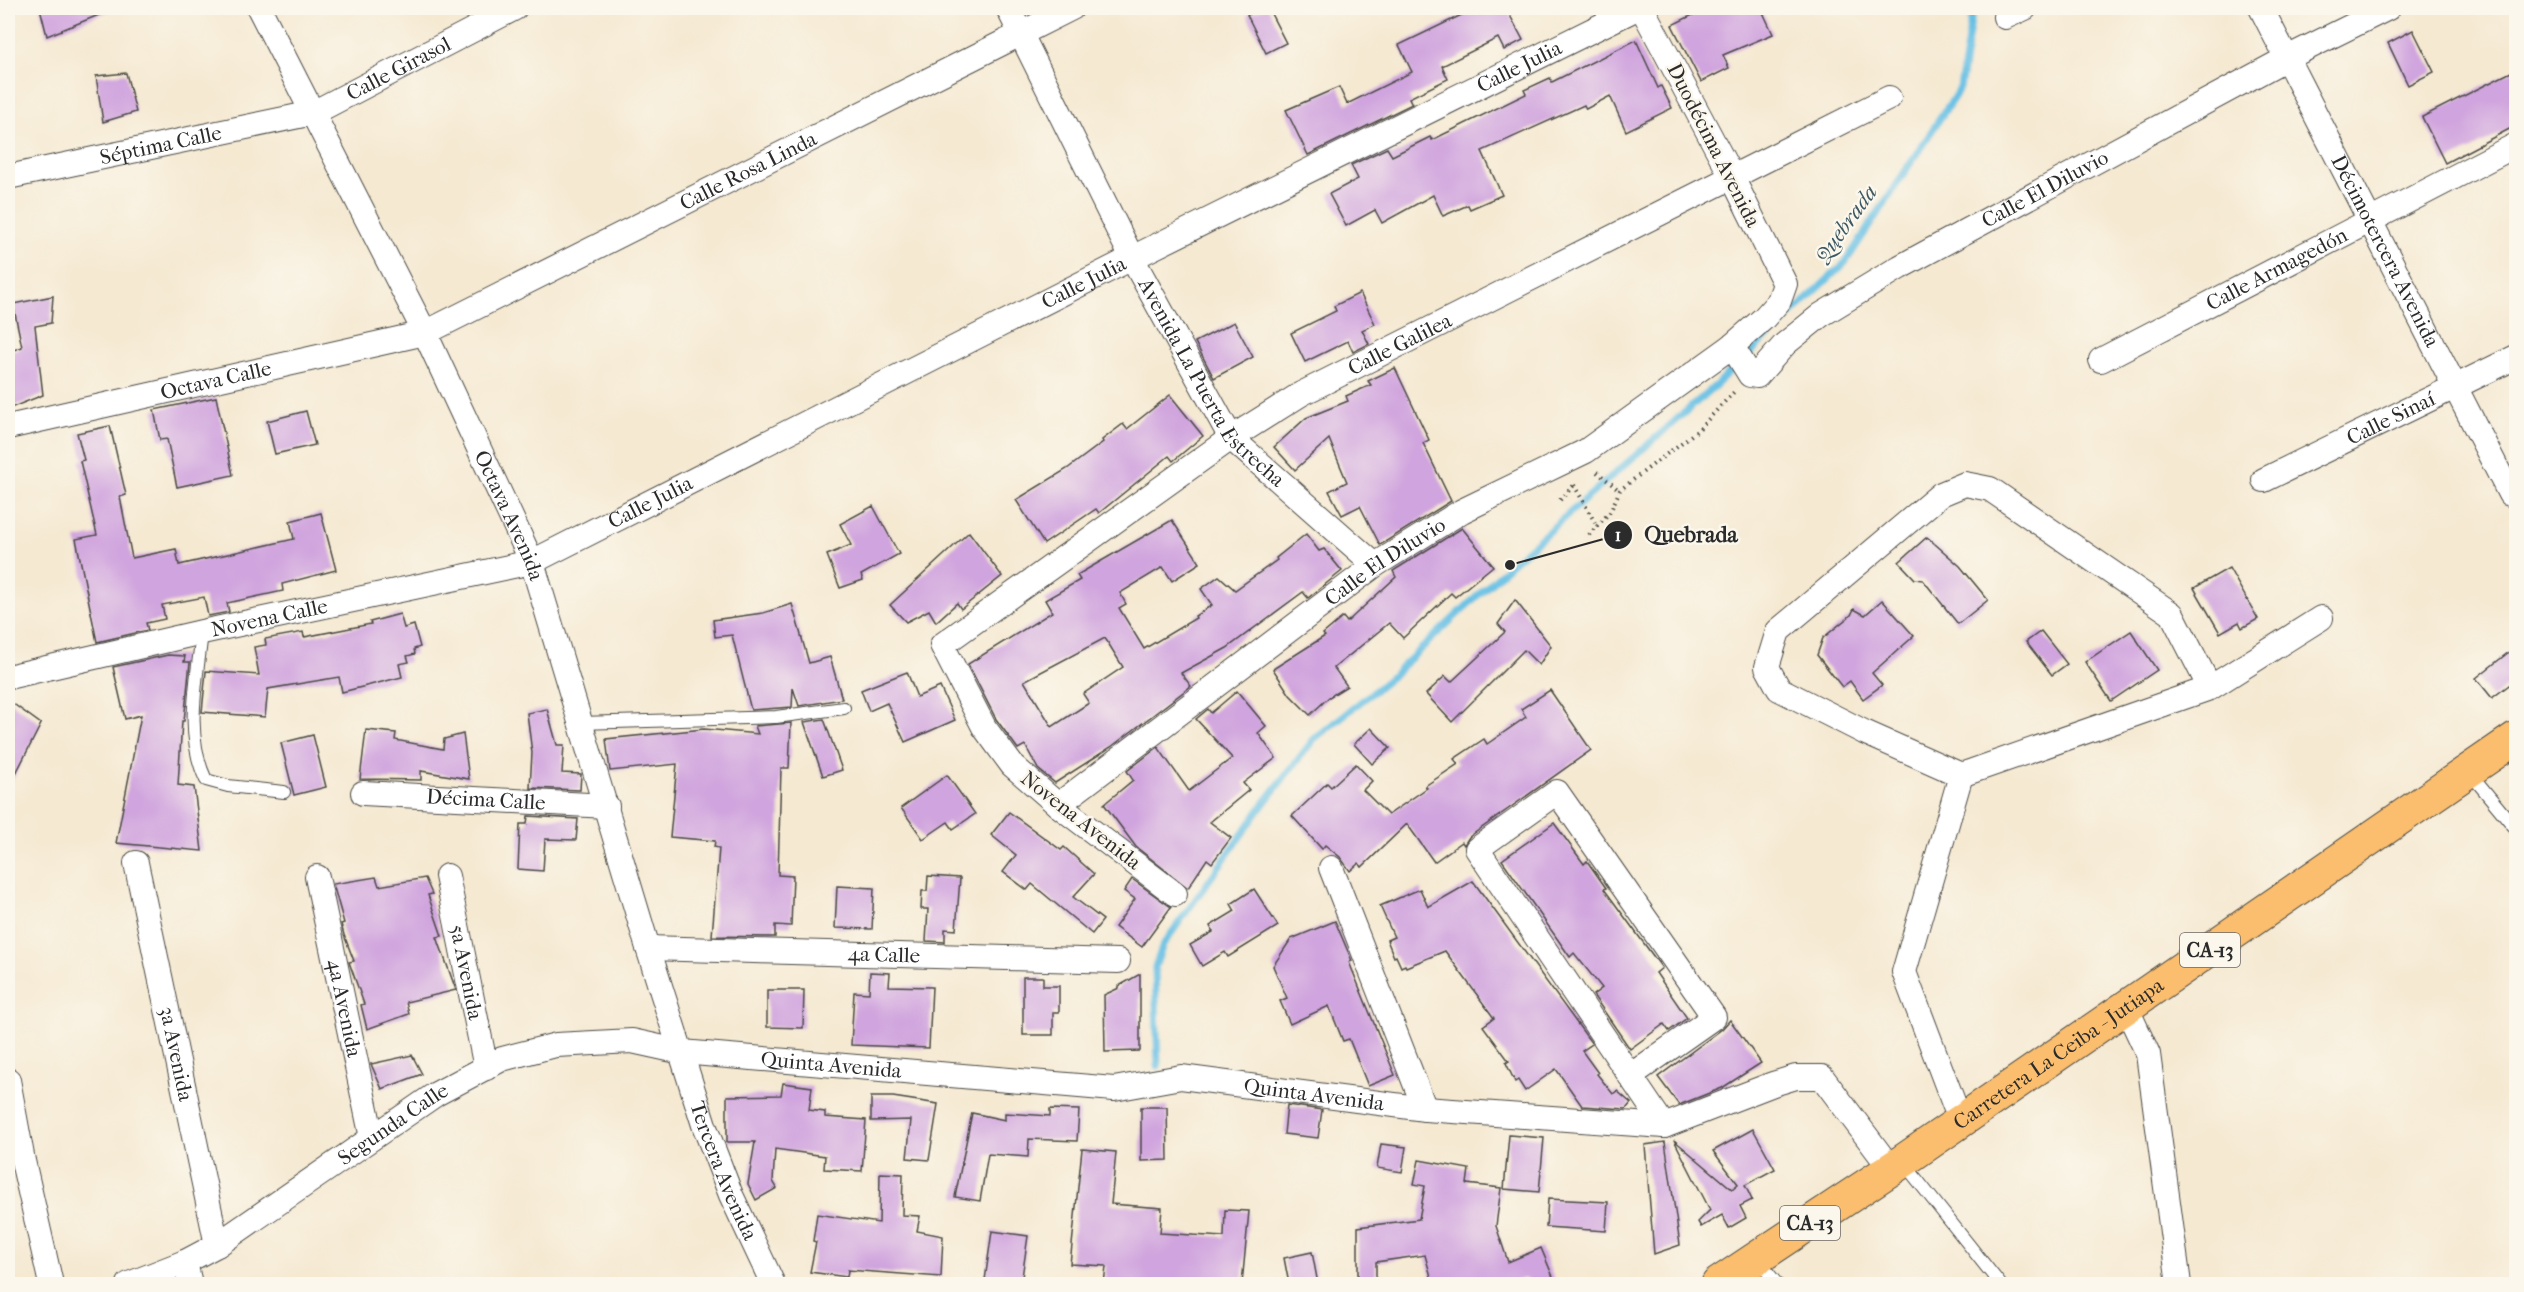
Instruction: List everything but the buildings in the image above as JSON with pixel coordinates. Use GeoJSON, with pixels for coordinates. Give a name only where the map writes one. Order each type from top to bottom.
{"type":"FeatureCollection","features":[{"type":"Feature","properties":{"kind":"main road","name":"Carretera La Ceiba - Jutiapa"},"geometry":{"type":"LineString","coordinates":[[1718,1284],[1897,1165],[2517,738]]}},
{"type":"Feature","properties":{"kind":"street","name":"Octava Avenida"},"geometry":{"type":"LineString","coordinates":[[259,8],[425,333],[532,562],[648,948],[682,1052]]}},
{"type":"Feature","properties":{"kind":"street","name":"Calle Girasol"},"geometry":{"type":"LineString","coordinates":[[313,113],[516,8]]}},
{"type":"Feature","properties":{"kind":"street","name":"Avenida La Puerta Estrecha"},"geometry":{"type":"LineString","coordinates":[[1008,8],[1132,258],[1232,438],[1375,565]]}},
{"type":"Feature","properties":{"kind":"street","name":"Calle Rosa Linda"},"geometry":{"type":"LineString","coordinates":[[425,333],[1072,8]]}},
{"type":"Feature","properties":{"kind":"street","name":"Calle Julia"},"geometry":{"type":"LineString","coordinates":[[532,562],[1132,258],[1636,8]]}},
{"type":"Feature","properties":{"kind":"street","name":"Duodécima Avenida"},"geometry":{"type":"LineString","coordinates":[[1642,8],[1732,177],[1785,284]]}},
{"type":"Feature","properties":{"kind":"street","name":"Décimotercera Avenida"},"geometry":{"type":"LineString","coordinates":[[2261,8],[2510,494]]}},
{"type":"Feature","properties":{"kind":"street","name":"Calle El Diluvio"},"geometry":{"type":"LineString","coordinates":[[1750,375],[1757,376],[1785,344],[1821,315],[1900,267],[2287,58],[2388,8]]}},
{"type":"Feature","properties":{"kind":"street","name":"Calle Galilea"},"geometry":{"type":"LineString","coordinates":[[942,645],[1232,438],[1301,394],[1889,98]]}},
{"type":"Feature","properties":{"kind":"street","name":"Séptima Calle"},"geometry":{"type":"LineString","coordinates":[[8,177],[313,113]]}},
{"type":"Feature","properties":{"kind":"street","name":"Calle Armagedón"},"geometry":{"type":"LineString","coordinates":[[2101,360],[2517,144]]}},
{"type":"Feature","properties":{"kind":"street","name":"Calle El Diluvio"},"geometry":{"type":"LineString","coordinates":[[1058,806],[1375,565],[1462,511],[1586,451],[1734,350],[1779,301],[1785,284]]}},
{"type":"Feature","properties":{"kind":"street","name":"Octava Calle"},"geometry":{"type":"LineString","coordinates":[[8,427],[425,333]]}},
{"type":"Feature","properties":{"kind":"street"},"geometry":{"type":"LineString","coordinates":[[1734,350],[1750,375]]}},
{"type":"Feature","properties":{"kind":"street","name":"Calle Sinaí"},"geometry":{"type":"LineString","coordinates":[[2264,480],[2517,357]]}},
{"type":"Feature","properties":{"kind":"street"},"geometry":{"type":"LineString","coordinates":[[2211,688],[2172,615],[1990,489],[1965,484],[1941,494],[1778,631],[1767,667],[1779,689],[1864,732],[1961,775],[2211,688],[2321,618]]}},
{"type":"Feature","properties":{"kind":"street","name":"Novena Calle"},"geometry":{"type":"LineString","coordinates":[[8,677],[202,632],[532,562]]}},
{"type":"Feature","properties":{"kind":"street","name":"Novena Avenida"},"geometry":{"type":"LineString","coordinates":[[942,645],[984,727],[1012,765],[1058,806],[1175,894]]}},
{"type":"Feature","properties":{"kind":"street"},"geometry":{"type":"LineString","coordinates":[[1960,1120],[1904,972],[1961,775]]}},
{"type":"Feature","properties":{"kind":"street"},"geometry":{"type":"LineString","coordinates":[[1630,1076],[1714,1017],[1557,792],[1477,849],[1630,1076],[1664,1126]]}},
{"type":"Feature","properties":{"kind":"street","name":"Décima Calle"},"geometry":{"type":"LineString","coordinates":[[363,793],[607,806]]}},
{"type":"Feature","properties":{"kind":"street","name":"3a Avenida"},"geometry":{"type":"LineString","coordinates":[[136,863],[217,1245]]}},
{"type":"Feature","properties":{"kind":"street"},"geometry":{"type":"LineString","coordinates":[[1331,868],[1425,1109]]}},
{"type":"Feature","properties":{"kind":"street","name":"5a Avenida"},"geometry":{"type":"LineString","coordinates":[[447,876],[486,1068]]}},
{"type":"Feature","properties":{"kind":"street","name":"4a Avenida"},"geometry":{"type":"LineString","coordinates":[[317,877],[372,1138]]}},
{"type":"Feature","properties":{"kind":"street","name":"4a Calle"},"geometry":{"type":"LineString","coordinates":[[648,948],[1118,961]]}},
{"type":"Feature","properties":{"kind":"street"},"geometry":{"type":"LineString","coordinates":[[2126,1007],[2148,1054],[2179,1284]]}},
{"type":"Feature","properties":{"kind":"street","name":"Segunda Calle"},"geometry":{"type":"LineString","coordinates":[[129,1284],[187,1273],[217,1245],[436,1094],[502,1059],[556,1045],[633,1041],[682,1052]]}},
{"type":"Feature","properties":{"kind":"street","name":"Quinta Avenida"},"geometry":{"type":"LineString","coordinates":[[682,1052],[1114,1089],[1181,1077],[1425,1109],[1664,1126],[1773,1084],[1796,1077],[1822,1077],[1897,1165]]}},
{"type":"Feature","properties":{"kind":"street","name":"Tercera Avenida"},"geometry":{"type":"LineString","coordinates":[[682,1052],[704,1125],[727,1185],[772,1284]]}},
{"type":"Feature","properties":{"kind":"street"},"geometry":{"type":"LineString","coordinates":[[8,1080],[15,1163],[51,1284]]}},
{"type":"Feature","properties":{"kind":"lane"},"geometry":{"type":"LineString","coordinates":[[202,632],[192,732],[197,762],[206,780],[228,786],[284,792]]}},
{"type":"Feature","properties":{"kind":"lane"},"geometry":{"type":"LineString","coordinates":[[581,723],[776,717],[844,708]]}},
{"type":"Feature","properties":{"kind":"lane"},"geometry":{"type":"LineString","coordinates":[[2468,771],[2517,829]]}},
{"type":"Feature","properties":{"kind":"lane"},"geometry":{"type":"LineString","coordinates":[[1897,1165],[2000,1284]]}},
{"type":"Feature","properties":{"kind":"lane"},"geometry":{"type":"LineString","coordinates":[[1758,1259],[1777,1284]]}},
{"type":"Feature","properties":{"kind":"path"},"geometry":{"type":"LineString","coordinates":[[1589,535],[1610,512],[1620,490],[1698,430],[1750,375]]}},
{"type":"Feature","properties":{"kind":"path"},"geometry":{"type":"LineString","coordinates":[[1605,478],[1620,490]]}},
{"type":"Feature","properties":{"kind":"path"},"geometry":{"type":"LineString","coordinates":[[1574,485],[1597,526]]}},
{"type":"Feature","properties":{"kind":"waterway","name":"Quebrada"},"geometry":{"type":"LineString","coordinates":[[1158,1066],[1155,967],[1163,945],[1265,802],[1314,739],[1388,680],[1510,565],[1715,386],[1845,263],[1960,88],[1973,8]]}},
{"type":"Feature","properties":{"kind":"place","name":"Quebrada"},"geometry":{"type":"Point","coordinates":[1510,565]}}]}
